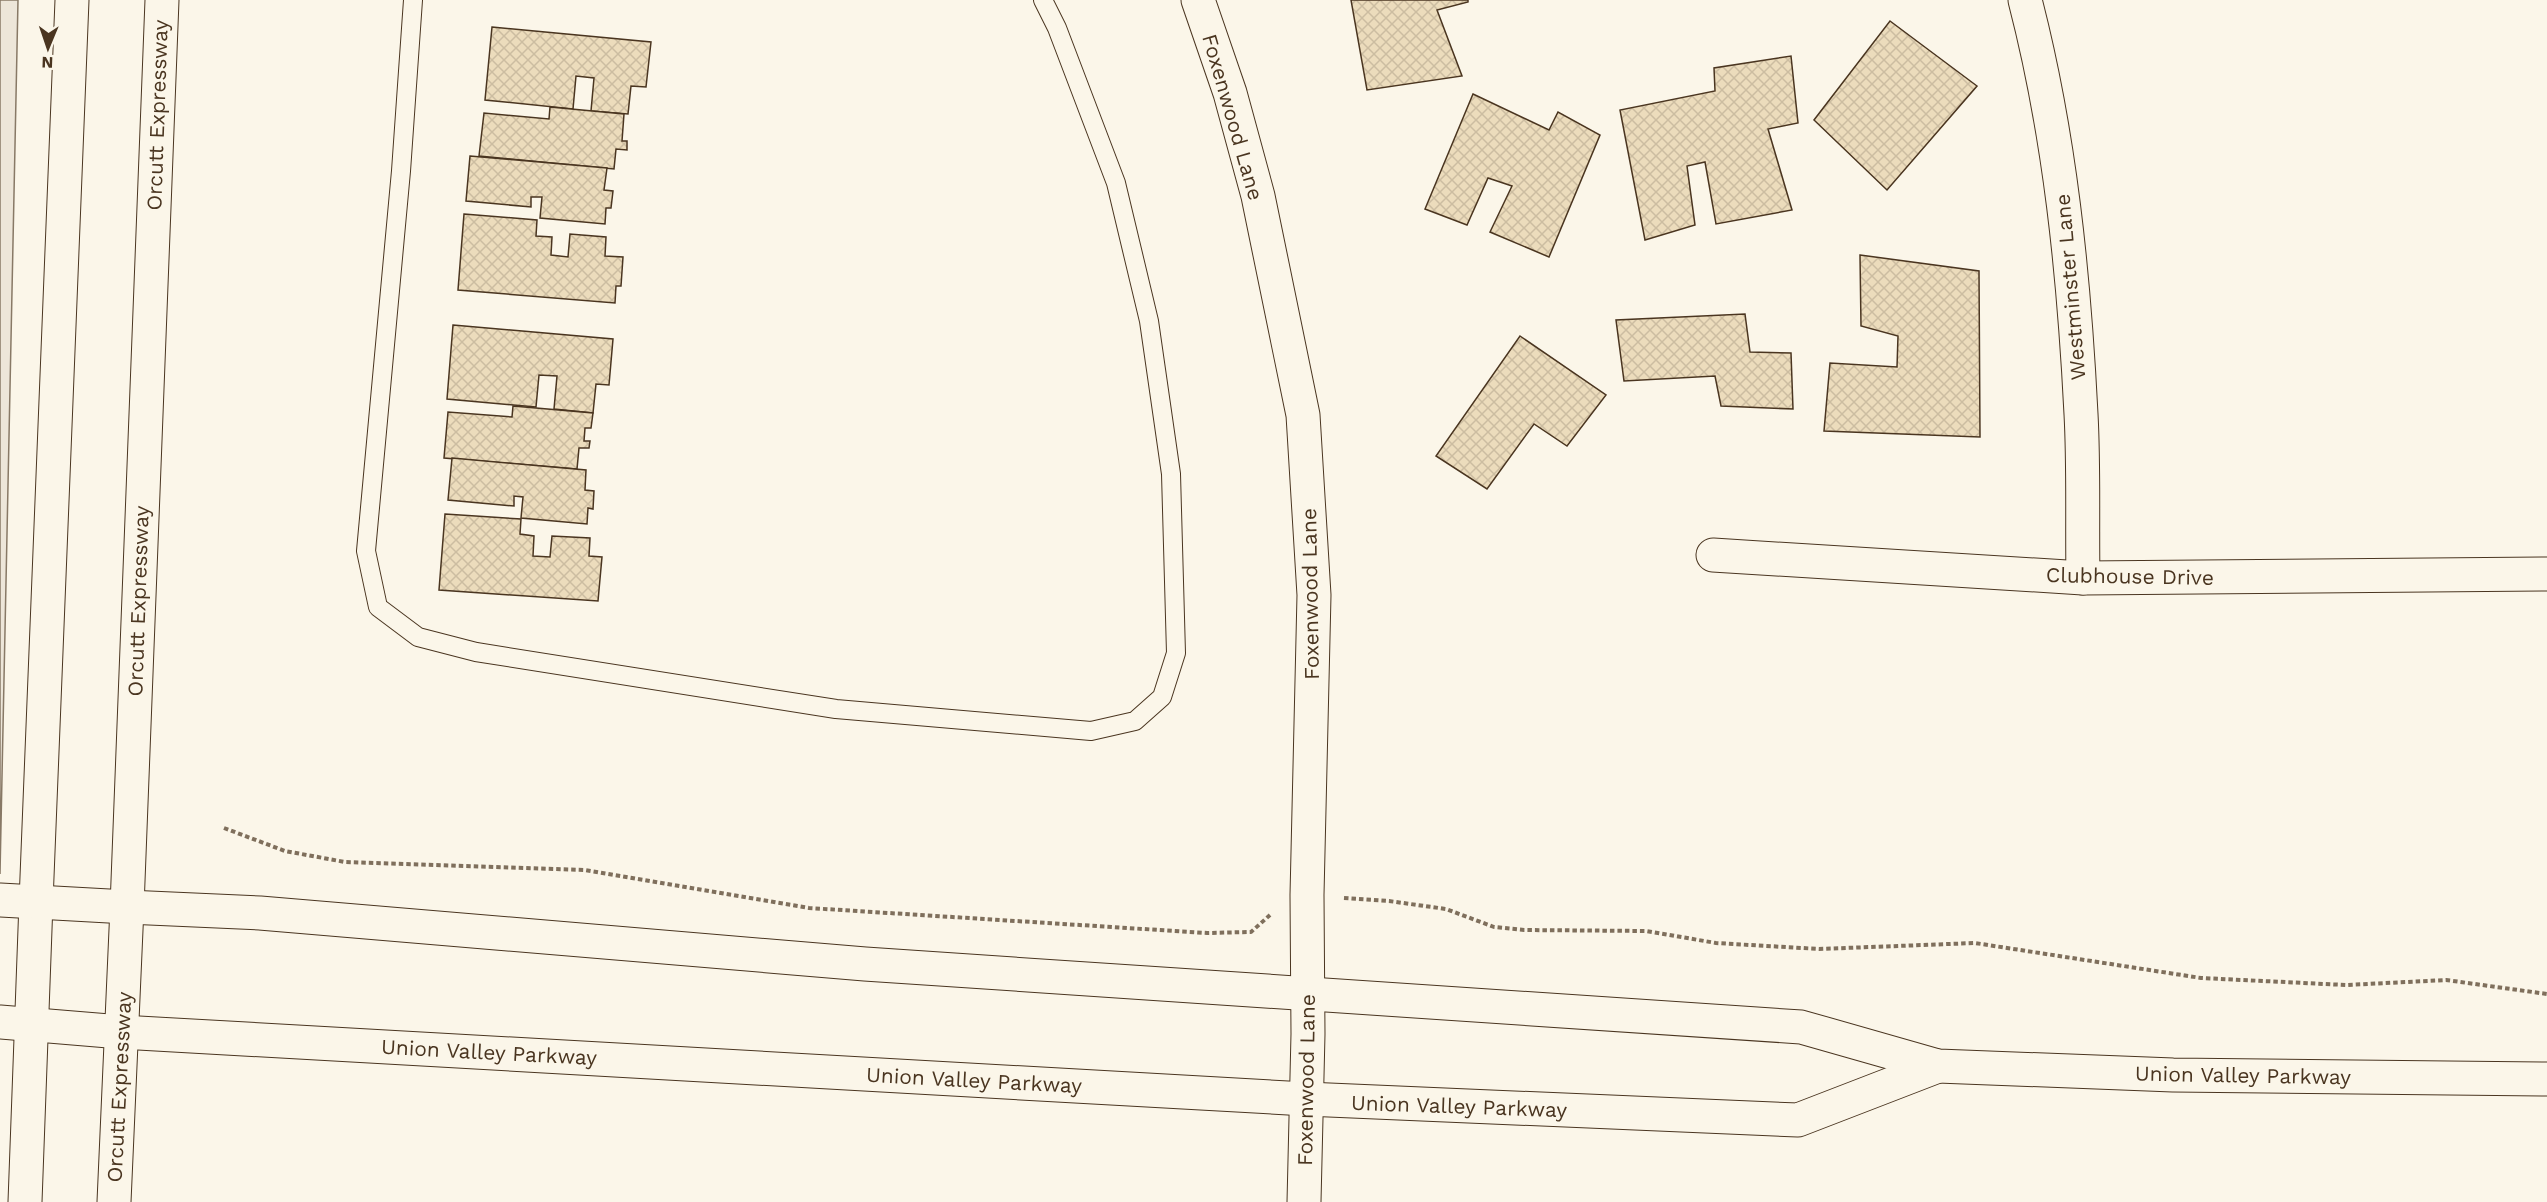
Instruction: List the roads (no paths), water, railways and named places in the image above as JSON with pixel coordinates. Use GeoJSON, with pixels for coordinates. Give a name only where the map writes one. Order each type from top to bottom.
{"type":"FeatureCollection","features":[{"type":"Feature","properties":{"kind":"main road"},"geometry":{"type":"LineString","coordinates":[[25,1202],[16,1023],[36,902],[72,0]]}},
{"type":"Feature","properties":{"kind":"main road","name":"Orcutt Expressway"},"geometry":{"type":"LineString","coordinates":[[114,1202],[162,0]]}},
{"type":"Feature","properties":{"kind":"main road","name":"Foxenwood Lane"},"geometry":{"type":"LineString","coordinates":[[1198,0],[1230,93],[1258,196],[1303,415],[1314,595],[1307,895],[1308,993],[1304,1202]]}},
{"type":"Feature","properties":{"kind":"main road","name":"Westminster Lane"},"geometry":{"type":"LineString","coordinates":[[2025,0],[2043,69],[2069,249],[2081,415],[2083,578]]}},
{"type":"Feature","properties":{"kind":"main road","name":"Clubhouse Drive"},"geometry":{"type":"LineString","coordinates":[[1713,555],[2083,578],[2547,574]]}},
{"type":"Feature","properties":{"kind":"main road","name":"Union Valley Parkway"},"geometry":{"type":"LineString","coordinates":[[0,900],[272,914],[865,964],[1801,1027],[1938,1066],[2173,1075],[2547,1079]]}},
{"type":"Feature","properties":{"kind":"main road","name":"Union Valley Parkway"},"geometry":{"type":"LineString","coordinates":[[16,1023],[121,1032],[1306,1099],[1798,1120],[1938,1066]]}},
{"type":"Feature","properties":{"kind":"lane"},"geometry":{"type":"LineString","coordinates":[[413,0],[401,171],[366,550],[378,607],[418,637],[476,652],[836,709],[1091,731],[1136,720],[1162,697],[1176,653],[1172,474],[1149,321],[1116,183],[1057,28],[1043,0]]}}]}
